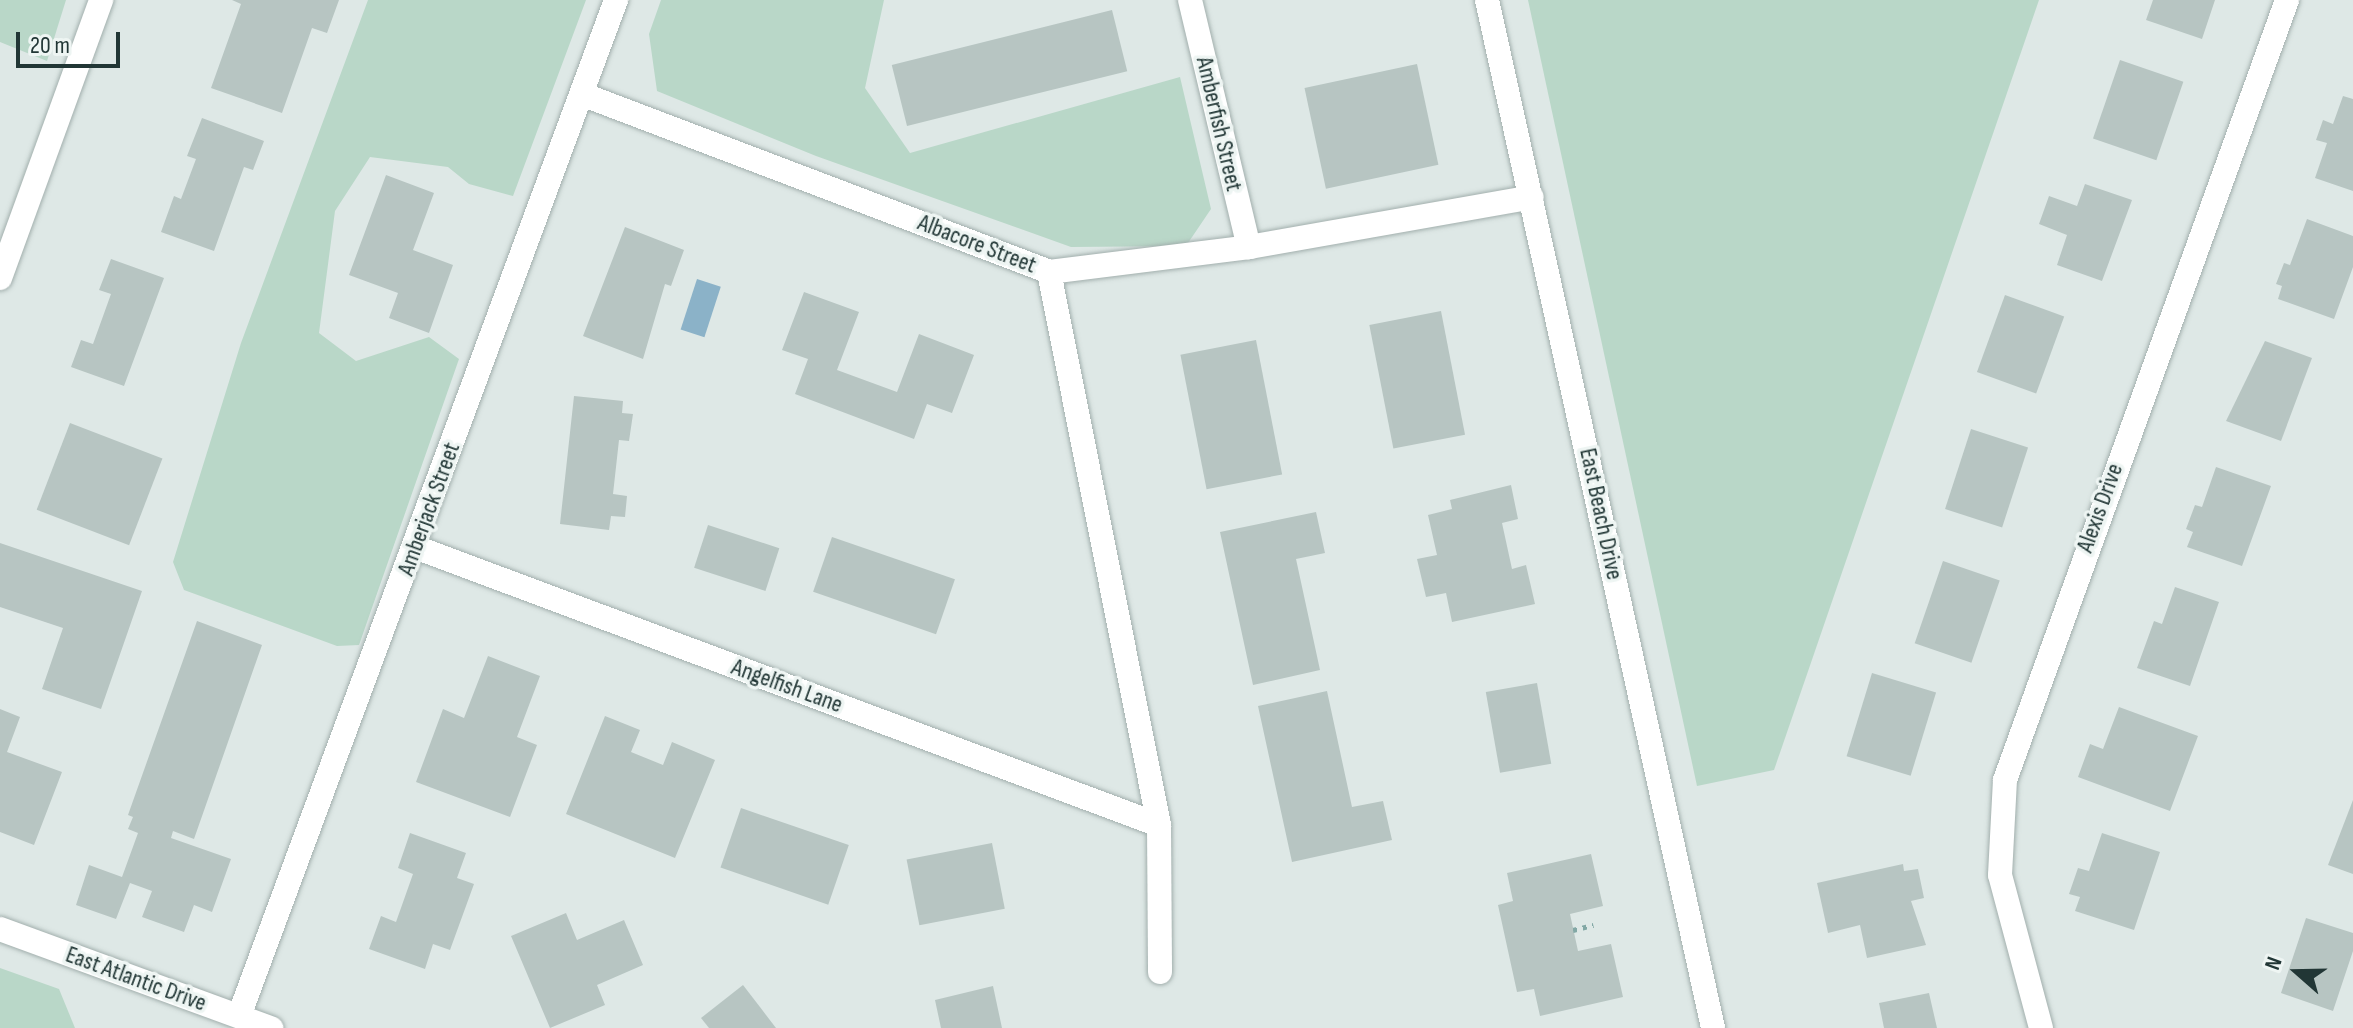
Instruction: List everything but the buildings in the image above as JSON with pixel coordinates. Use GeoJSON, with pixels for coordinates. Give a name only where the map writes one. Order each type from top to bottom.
{"type":"FeatureCollection","features":[{"type":"Feature","properties":{"kind":"street"},"geometry":{"type":"LineString","coordinates":[[0,278],[101,0]]}},
{"type":"Feature","properties":{"kind":"street","name":"Amberjack Street"},"geometry":{"type":"LineString","coordinates":[[239,1016],[584,95],[616,0]]}},
{"type":"Feature","properties":{"kind":"street","name":"Amberfish Street"},"geometry":{"type":"LineString","coordinates":[[1190,0],[1249,247]]}},
{"type":"Feature","properties":{"kind":"street","name":"East Beach Drive"},"geometry":{"type":"LineString","coordinates":[[1487,0],[1713,1028]]}},
{"type":"Feature","properties":{"kind":"street","name":"Alexis Drive"},"geometry":{"type":"LineString","coordinates":[[2041,1028],[2000,875],[2005,780],[2287,0]]}},
{"type":"Feature","properties":{"kind":"street","name":"Albacore Street"},"geometry":{"type":"LineString","coordinates":[[584,95],[1049,272],[1249,247],[1532,197]]}},
{"type":"Feature","properties":{"kind":"street"},"geometry":{"type":"LineString","coordinates":[[1049,272],[1159,825],[1160,972]]}},
{"type":"Feature","properties":{"kind":"street","name":"Angelfish Lane"},"geometry":{"type":"LineString","coordinates":[[415,547],[1159,825]]}},
{"type":"Feature","properties":{"kind":"street","name":"East Atlantic Drive"},"geometry":{"type":"LineString","coordinates":[[0,929],[271,1028]]}},
{"type":"Feature","properties":{"kind":"path"},"geometry":{"type":"LineString","coordinates":[[1573,930],[1593,925]]}},
{"type":"Feature","properties":{"kind":"green space"},"geometry":{"type":"Polygon","coordinates":[[[0,0],[66,0],[47,61],[0,42],[0,0]]]}},
{"type":"Feature","properties":{"kind":"green space"},"geometry":{"type":"Polygon","coordinates":[[[368,0],[586,0],[513,196],[469,184],[448,167],[370,157],[335,211],[319,333],[356,361],[429,337],[459,359],[359,645],[337,646],[184,590],[173,562],[241,343],[368,0]]]}},
{"type":"Feature","properties":{"kind":"green space"},"geometry":{"type":"Polygon","coordinates":[[[661,0],[884,0],[865,88],[910,153],[1180,77],[1211,209],[1186,246],[1071,247],[816,156],[657,91],[649,34],[661,0]]]}},
{"type":"Feature","properties":{"kind":"green space"},"geometry":{"type":"Polygon","coordinates":[[[1528,0],[2039,0],[1774,770],[1697,786],[1528,0]]]}},
{"type":"Feature","properties":{"kind":"green space"},"geometry":{"type":"Polygon","coordinates":[[[0,968],[59,989],[75,1028],[0,1028],[0,968]]]}},
{"type":"Feature","properties":{"kind":"water"},"geometry":{"type":"Polygon","coordinates":[[[697,279],[721,287],[704,337],[681,329],[697,279]]]}}]}
